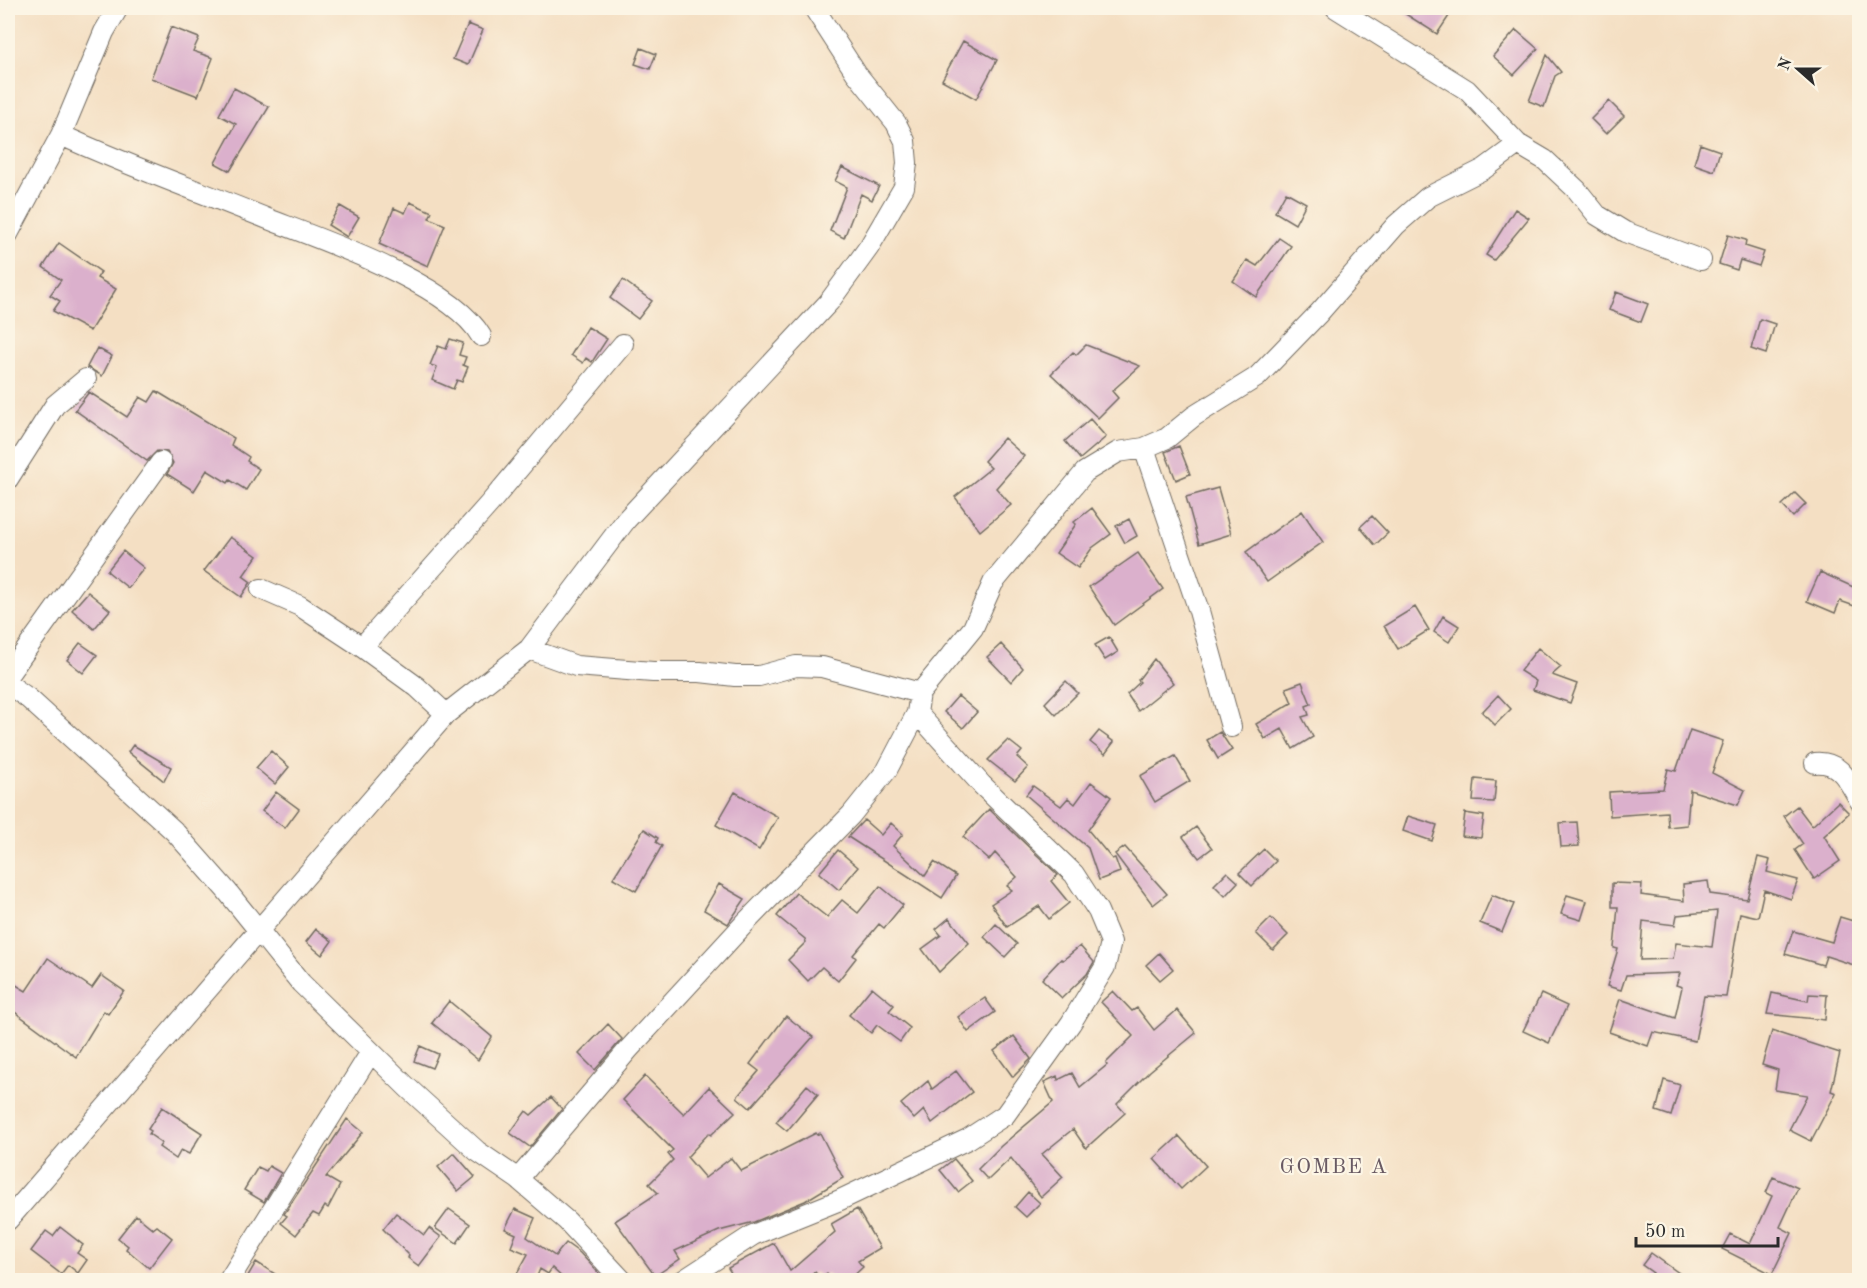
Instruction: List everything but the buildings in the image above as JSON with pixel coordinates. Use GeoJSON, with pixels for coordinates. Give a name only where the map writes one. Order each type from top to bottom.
{"type":"FeatureCollection","features":[{"type":"Feature","properties":{"kind":"street"},"geometry":{"type":"LineString","coordinates":[[8,234],[61,135],[104,32],[118,8]]}},
{"type":"Feature","properties":{"kind":"street"},"geometry":{"type":"LineString","coordinates":[[8,1220],[256,930],[446,714],[529,649],[626,520],[829,302],[869,247],[904,187],[907,163],[905,141],[896,123],[856,73],[814,8]]}},
{"type":"Feature","properties":{"kind":"street"},"geometry":{"type":"LineString","coordinates":[[1336,8],[1467,90],[1518,144],[1545,160],[1577,190],[1597,215],[1625,231],[1701,260]]}},
{"type":"Feature","properties":{"kind":"street"},"geometry":{"type":"LineString","coordinates":[[61,135],[379,263],[441,298],[474,324],[481,336]]}},
{"type":"Feature","properties":{"kind":"street"},"geometry":{"type":"LineString","coordinates":[[518,1179],[636,1041],[746,922],[851,815],[887,770],[917,713],[920,693],[973,627],[993,584],[1085,472],[1118,452],[1144,448],[1167,438],[1194,416],[1257,377],[1320,312],[1396,225],[1428,197],[1484,169],[1518,144]]}},
{"type":"Feature","properties":{"kind":"street"},"geometry":{"type":"LineString","coordinates":[[362,647],[490,503],[623,344]]}},
{"type":"Feature","properties":{"kind":"street"},"geometry":{"type":"LineString","coordinates":[[8,479],[55,405],[86,379]]}},
{"type":"Feature","properties":{"kind":"street"},"geometry":{"type":"LineString","coordinates":[[1144,448],[1178,554],[1200,611],[1231,727]]}},
{"type":"Feature","properties":{"kind":"street"},"geometry":{"type":"LineString","coordinates":[[8,675],[161,462]]}},
{"type":"Feature","properties":{"kind":"street"},"geometry":{"type":"LineString","coordinates":[[261,589],[300,606],[362,647],[417,687],[446,714]]}},
{"type":"Feature","properties":{"kind":"street"},"geometry":{"type":"LineString","coordinates":[[529,649],[576,666],[653,672],[751,676],[796,666],[822,667],[920,693]]}},
{"type":"Feature","properties":{"kind":"street"},"geometry":{"type":"LineString","coordinates":[[8,684],[28,698],[174,831],[226,890],[301,983],[371,1052],[477,1151],[518,1179],[567,1221],[622,1281]]}},
{"type":"Feature","properties":{"kind":"street"},"geometry":{"type":"LineString","coordinates":[[684,1281],[753,1235],[840,1200],[958,1144],[1005,1115],[1071,1023],[1105,967],[1111,942],[1098,911],[1074,874],[982,786],[917,713]]}},
{"type":"Feature","properties":{"kind":"street"},"geometry":{"type":"LineString","coordinates":[[1815,763],[1825,762],[1842,770],[1860,801]]}},
{"type":"Feature","properties":{"kind":"street"},"geometry":{"type":"LineString","coordinates":[[229,1281],[371,1052]]}},
{"type":"Feature","properties":{"kind":"district","name":"GOMBE A"},"geometry":{"type":"Point","coordinates":[1334,1167]}}]}
